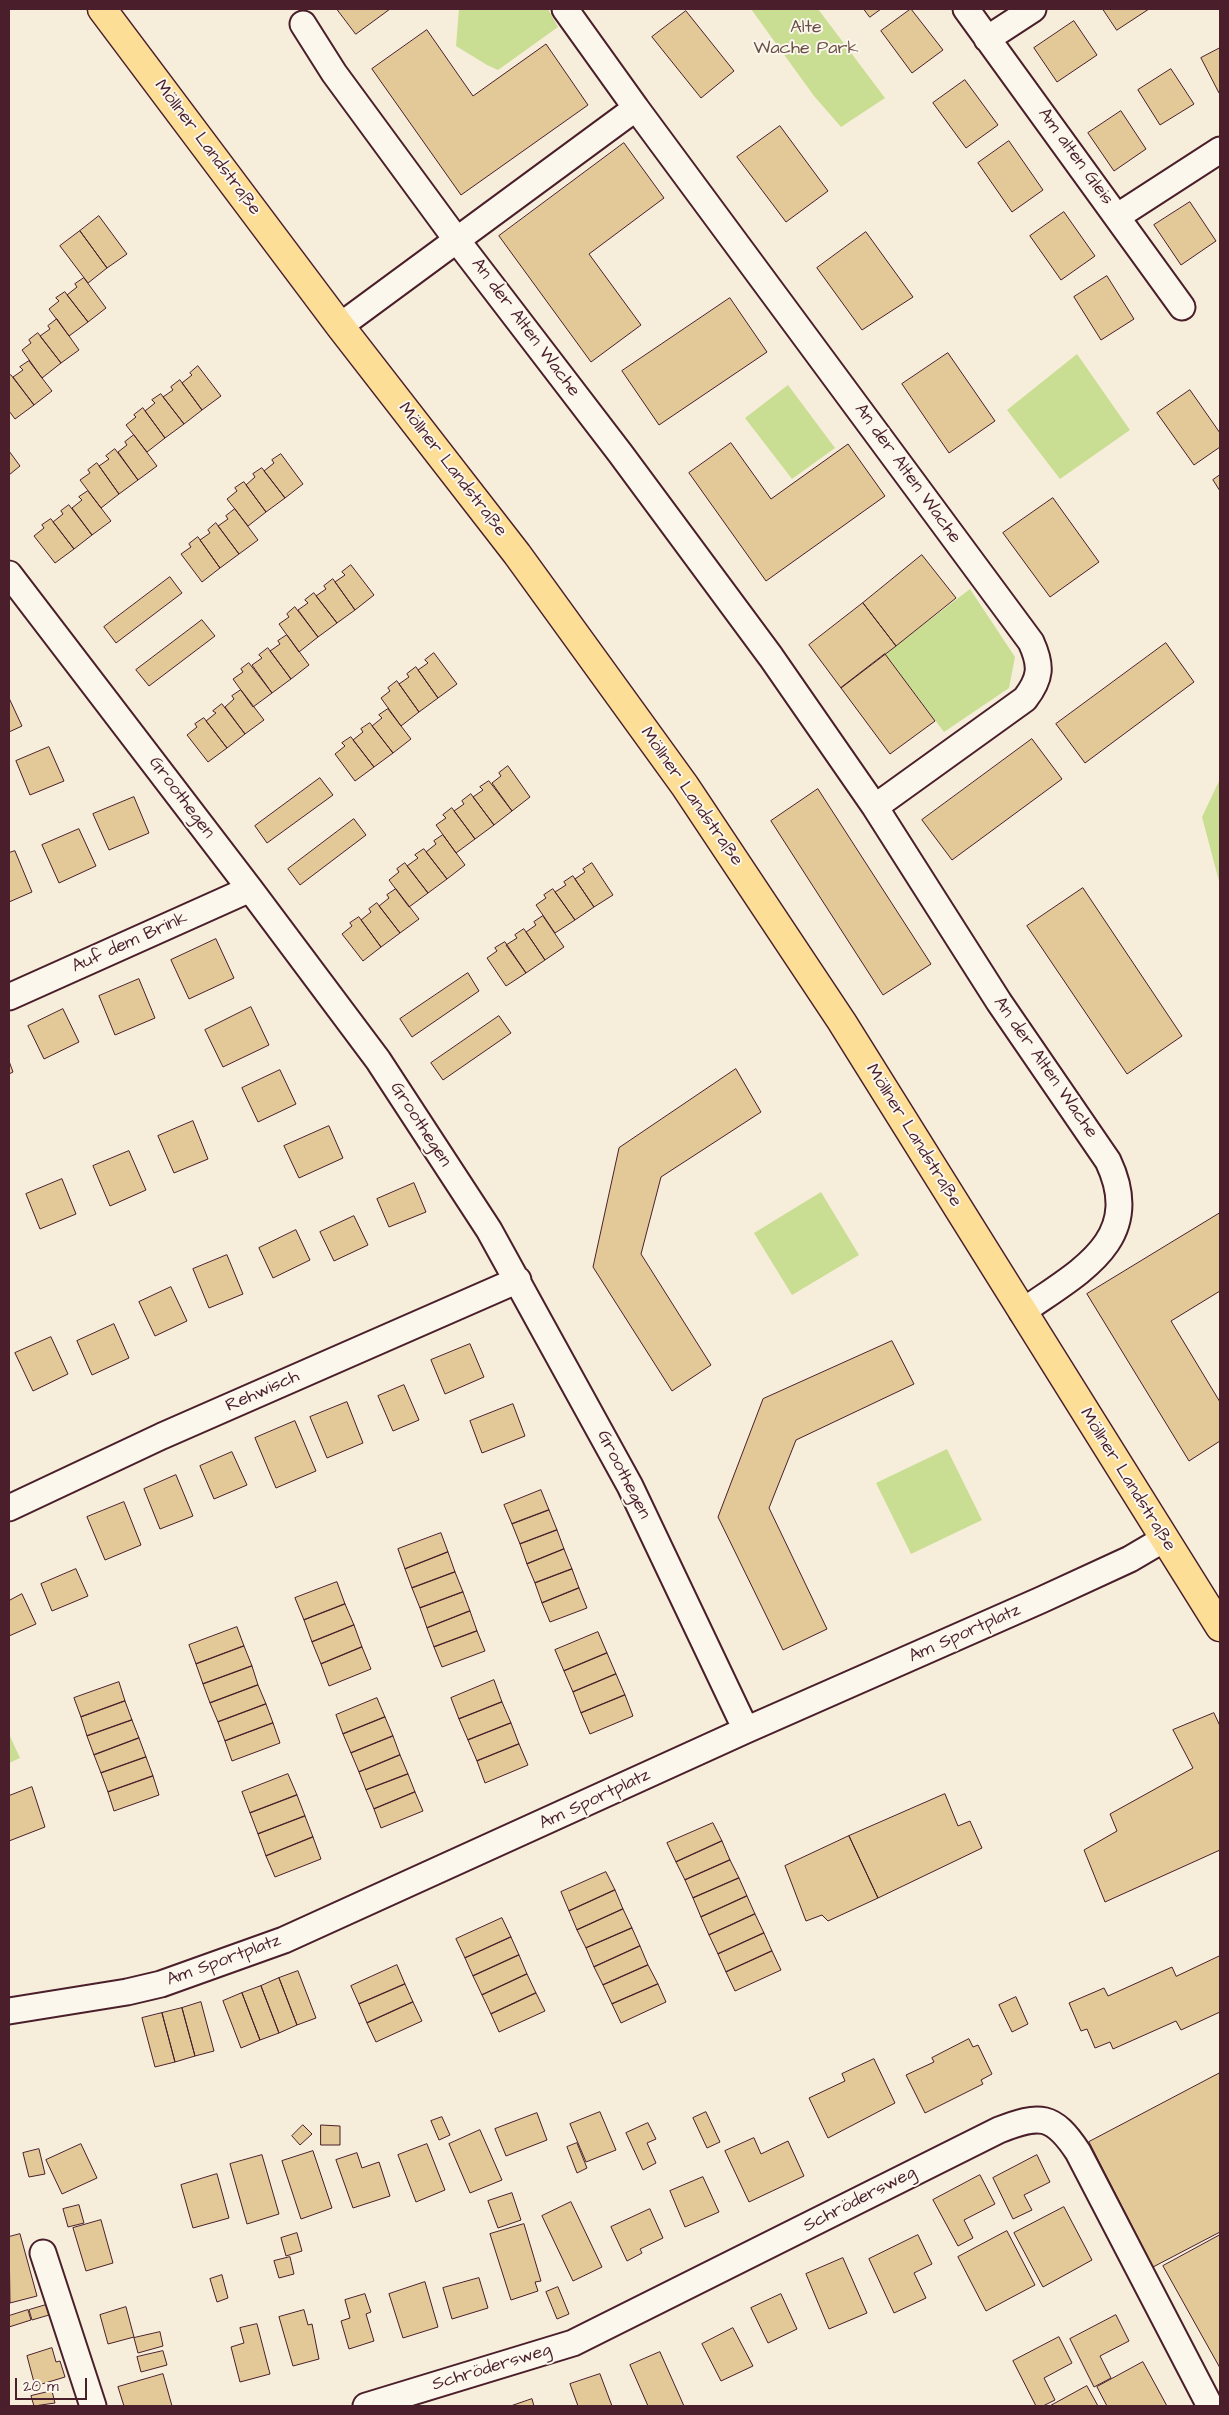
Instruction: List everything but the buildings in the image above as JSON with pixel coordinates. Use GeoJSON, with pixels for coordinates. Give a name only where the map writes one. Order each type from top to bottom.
{"type":"FeatureCollection","features":[{"type":"Feature","properties":{"kind":"main road","name":"Möllner Landstraße"},"geometry":{"type":"LineString","coordinates":[[102,9],[340,326],[517,554],[685,786],[842,1022],[1220,1627]]}},
{"type":"Feature","properties":{"kind":"street","name":"An der Alten Wache"},"geometry":{"type":"LineString","coordinates":[[565,9],[636,108],[1026,634],[1038,657],[1039,673],[1034,687],[1025,699],[875,807]]}},
{"type":"Feature","properties":{"kind":"street","name":"Am alten Gleis"},"geometry":{"type":"LineString","coordinates":[[966,9],[1118,216],[1182,307]]}},
{"type":"Feature","properties":{"kind":"street"},"geometry":{"type":"LineString","coordinates":[[987,39],[1034,9]]}},
{"type":"Feature","properties":{"kind":"street","name":"An der Alten Wache"},"geometry":{"type":"LineString","coordinates":[[303,24],[334,73],[456,239],[752,631],[875,807],[999,1002],[1108,1161],[1117,1179],[1120,1200],[1118,1221],[1110,1239],[1099,1255],[1022,1312]]}},
{"type":"Feature","properties":{"kind":"street"},"geometry":{"type":"LineString","coordinates":[[340,326],[636,108]]}},
{"type":"Feature","properties":{"kind":"street"},"geometry":{"type":"LineString","coordinates":[[1118,216],[1220,150]]}},
{"type":"Feature","properties":{"kind":"street","name":"Groothegen"},"geometry":{"type":"LineString","coordinates":[[9,574],[378,1060],[489,1230],[630,1486],[746,1730]]}},
{"type":"Feature","properties":{"kind":"street","name":"Auf dem Brink"},"geometry":{"type":"LineString","coordinates":[[9,997],[250,889]]}},
{"type":"Feature","properties":{"kind":"street","name":"Rehwisch"},"geometry":{"type":"LineString","coordinates":[[9,1508],[162,1436],[518,1280]]}},
{"type":"Feature","properties":{"kind":"street","name":"Am Sportplatz"},"geometry":{"type":"LineString","coordinates":[[9,2011],[161,1984],[284,1940],[746,1730],[1041,1600],[1130,1559],[1164,1539]]}},
{"type":"Feature","properties":{"kind":"street","name":"Schrödersweg"},"geometry":{"type":"LineString","coordinates":[[366,2406],[573,2343],[999,2130],[1026,2120],[1048,2121],[1063,2130],[1078,2152],[1210,2406]]}},
{"type":"Feature","properties":{"kind":"street"},"geometry":{"type":"LineString","coordinates":[[44,2253],[93,2406]]}},
{"type":"Feature","properties":{"kind":"green space"},"geometry":{"type":"Polygon","coordinates":[[[459,9],[548,9],[558,27],[498,70],[456,46],[459,9]]]}},
{"type":"Feature","properties":{"kind":"green space","name":"Alte Wache Park"},"geometry":{"type":"Polygon","coordinates":[[[751,9],[818,9],[885,98],[841,127],[814,96],[751,9]]]}},
{"type":"Feature","properties":{"kind":"green space"},"geometry":{"type":"Polygon","coordinates":[[[1077,354],[1130,430],[1060,479],[1007,410],[1077,354]]]}},
{"type":"Feature","properties":{"kind":"green space"},"geometry":{"type":"Polygon","coordinates":[[[788,385],[835,448],[792,479],[745,418],[788,385]]]}},
{"type":"Feature","properties":{"kind":"green space"},"geometry":{"type":"Polygon","coordinates":[[[970,589],[1015,657],[1009,688],[944,732],[885,654],[970,589]]]}},
{"type":"Feature","properties":{"kind":"green space"},"geometry":{"type":"Polygon","coordinates":[[[1220,779],[1220,885],[1202,817],[1220,779]]]}},
{"type":"Feature","properties":{"kind":"green space"},"geometry":{"type":"Polygon","coordinates":[[[821,1192],[859,1255],[792,1295],[754,1233],[821,1192]]]}},
{"type":"Feature","properties":{"kind":"green space"},"geometry":{"type":"Polygon","coordinates":[[[947,1449],[982,1520],[911,1554],[876,1483],[947,1449]]]}},
{"type":"Feature","properties":{"kind":"green space"},"geometry":{"type":"Polygon","coordinates":[[[9,1734],[20,1758],[9,1763],[9,1734]]]}}]}
